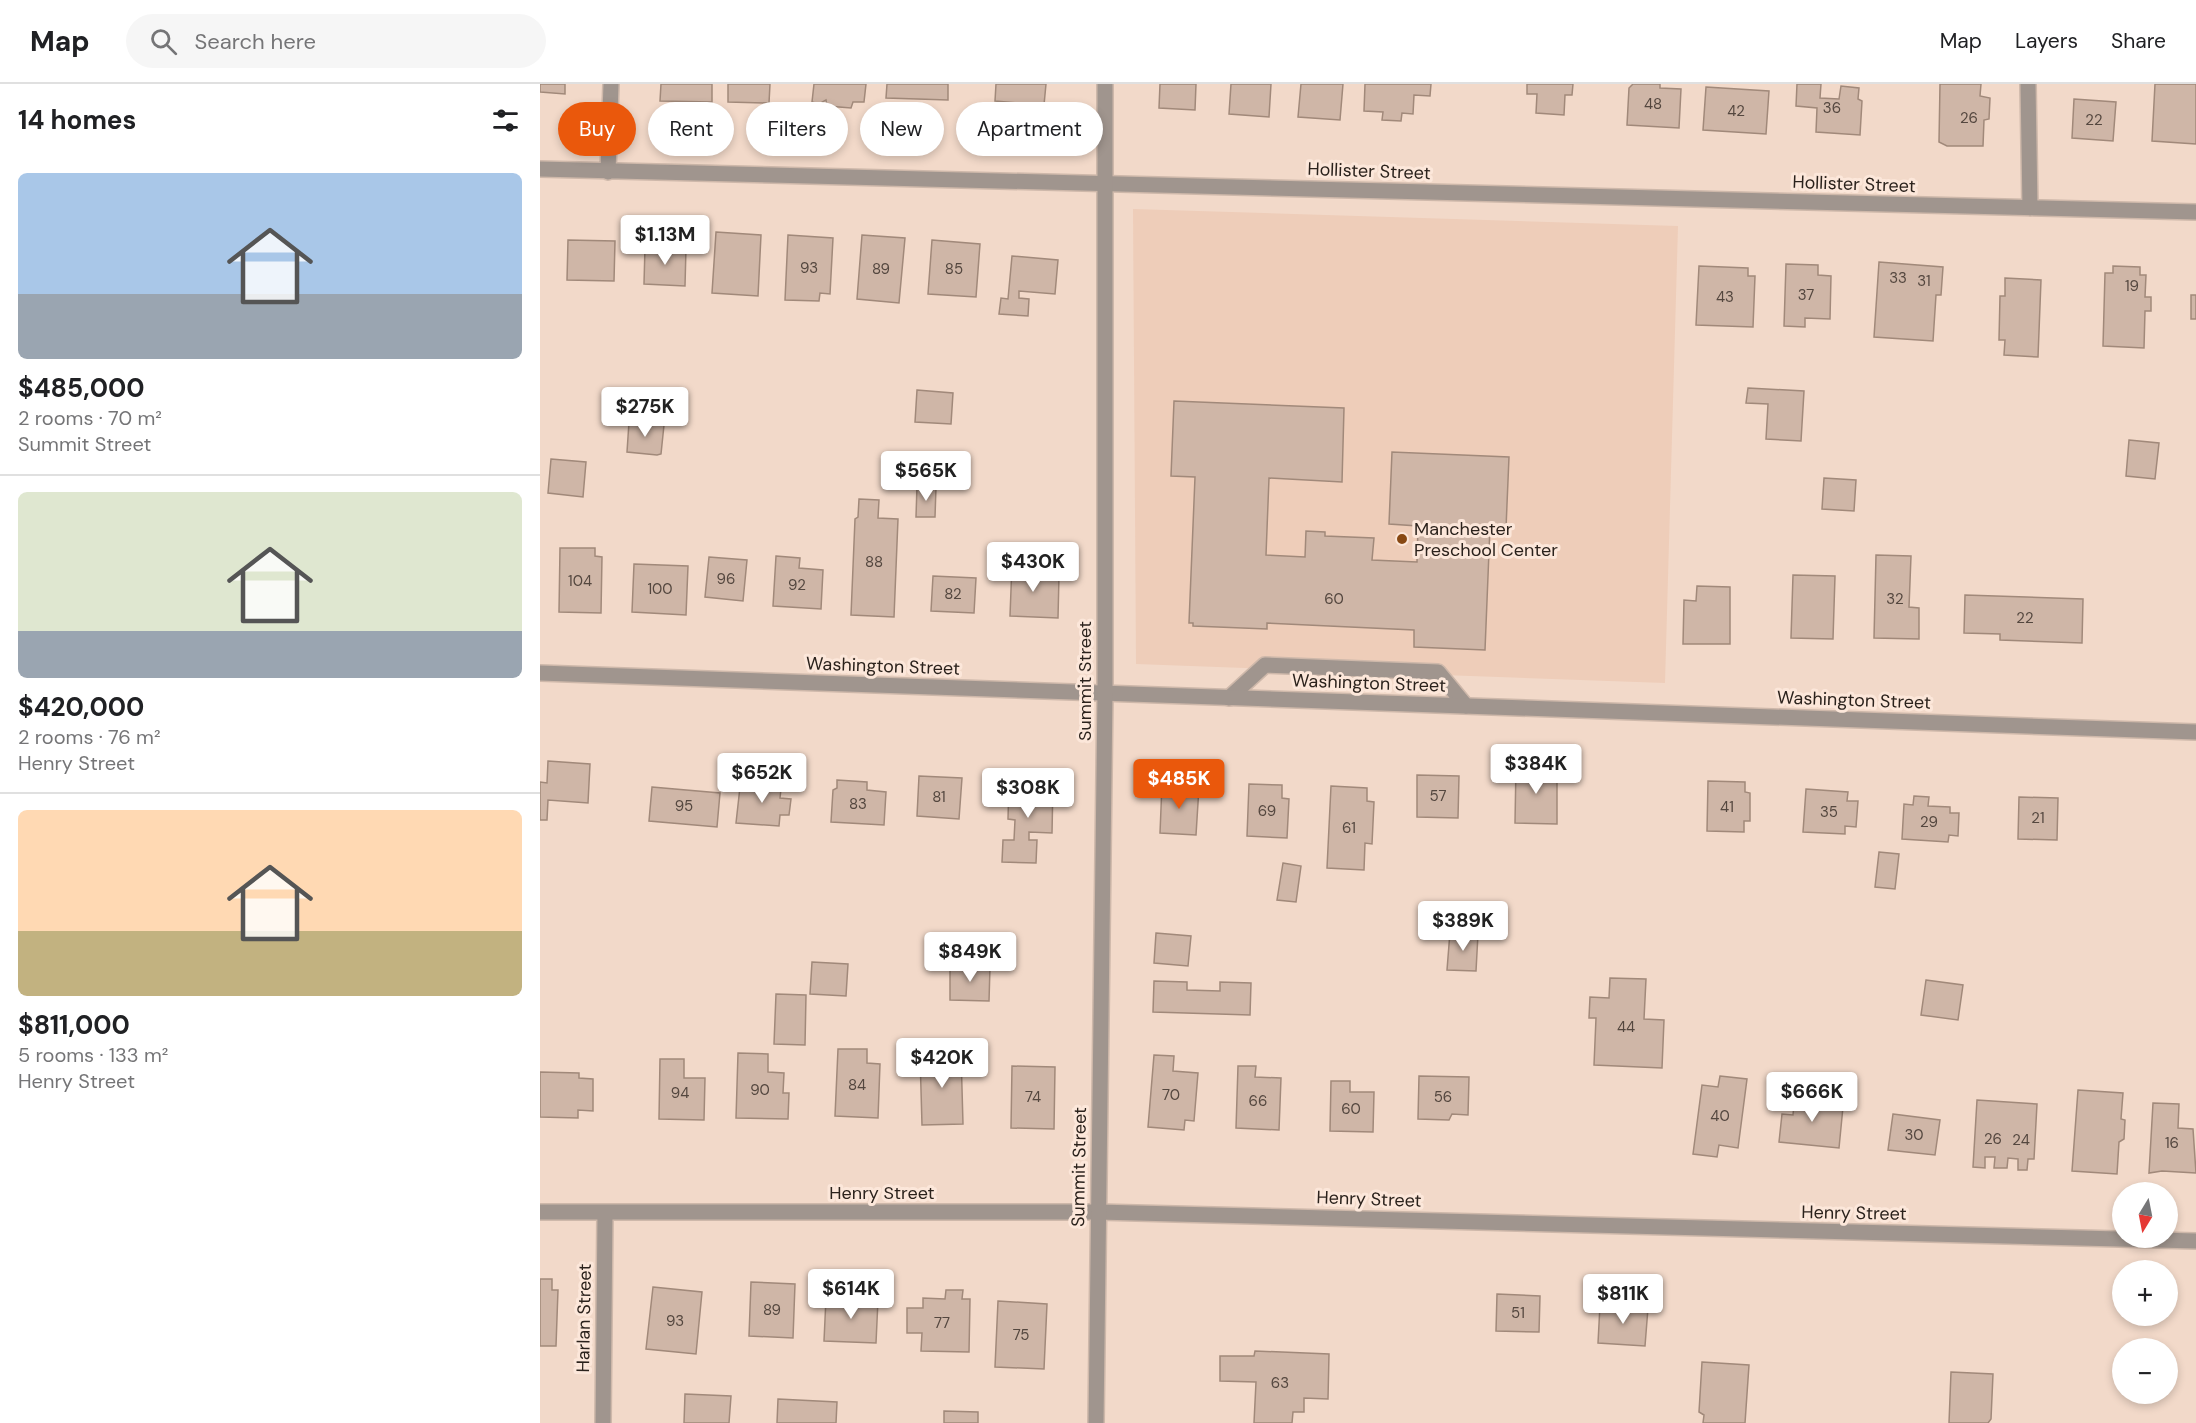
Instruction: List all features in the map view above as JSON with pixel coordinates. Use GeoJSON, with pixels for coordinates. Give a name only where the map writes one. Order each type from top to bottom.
{"type":"FeatureCollection","features":[{"type":"Feature","properties":{"kind":"street"},"geometry":{"type":"LineString","coordinates":[[608,172],[611,84]]}},
{"type":"Feature","properties":{"kind":"street","name":"Summit Street"},"geometry":{"type":"LineString","coordinates":[[1096,1423],[1105,693],[1105,84]]}},
{"type":"Feature","properties":{"kind":"street"},"geometry":{"type":"LineString","coordinates":[[2028,84],[2030,208]]}},
{"type":"Feature","properties":{"kind":"street","name":"Hollister Street"},"geometry":{"type":"LineString","coordinates":[[540,170],[2196,212]]}},
{"type":"Feature","properties":{"kind":"street"},"geometry":{"type":"LineString","coordinates":[[1229,698],[1265,665],[1438,672],[1466,706]]}},
{"type":"Feature","properties":{"kind":"street","name":"Washington Street"},"geometry":{"type":"LineString","coordinates":[[540,674],[2196,732]]}},
{"type":"Feature","properties":{"kind":"street","name":"Henry Street"},"geometry":{"type":"LineString","coordinates":[[540,1212],[1098,1212],[2196,1241]]}},
{"type":"Feature","properties":{"kind":"street","name":"Harlan Street"},"geometry":{"type":"LineString","coordinates":[[603,1423],[605,1213]]}},
{"type":"Feature","properties":{"kind":"shaded area","name":"Manchester Preschool Center"},"geometry":{"type":"Polygon","coordinates":[[[1133,209],[1678,226],[1665,683],[1136,664],[1133,209]]]}},
{"type":"Feature","properties":{"kind":"building"},"geometry":{"type":"Polygon","coordinates":[[[540,84],[565,84],[565,94],[540,92],[540,84]]]}},
{"type":"Feature","properties":{"kind":"building"},"geometry":{"type":"Polygon","coordinates":[[[661,84],[712,84],[712,102],[660,101],[661,84]]]}},
{"type":"Feature","properties":{"kind":"building"},"geometry":{"type":"Polygon","coordinates":[[[728,84],[770,84],[769,102],[728,102],[728,84]]]}},
{"type":"Feature","properties":{"kind":"building"},"geometry":{"type":"Polygon","coordinates":[[[814,84],[866,84],[864,102],[853,102],[851,108],[848,108],[848,102],[826,102],[826,100],[812,102],[814,84]]]}},
{"type":"Feature","properties":{"kind":"building"},"geometry":{"type":"Polygon","coordinates":[[[887,84],[948,84],[948,100],[886,98],[887,84]]]}},
{"type":"Feature","properties":{"kind":"building"},"geometry":{"type":"Polygon","coordinates":[[[996,84],[1046,84],[1044,102],[995,101],[996,84]]]}},
{"type":"Feature","properties":{"kind":"building"},"geometry":{"type":"Polygon","coordinates":[[[1160,84],[1196,84],[1195,110],[1159,108],[1160,84]]]}},
{"type":"Feature","properties":{"kind":"building"},"geometry":{"type":"Polygon","coordinates":[[[1231,84],[1271,84],[1269,117],[1229,114],[1231,84]]]}},
{"type":"Feature","properties":{"kind":"building"},"geometry":{"type":"Polygon","coordinates":[[[1301,84],[1343,84],[1340,120],[1298,117],[1301,84]]]}},
{"type":"Feature","properties":{"kind":"building"},"geometry":{"type":"Polygon","coordinates":[[[1365,84],[1431,84],[1430,96],[1414,95],[1413,114],[1402,113],[1401,121],[1382,120],[1383,112],[1364,111],[1365,84]]]}},
{"type":"Feature","properties":{"kind":"building"},"geometry":{"type":"Polygon","coordinates":[[[1527,84],[1573,84],[1572,95],[1565,95],[1564,115],[1536,113],[1537,94],[1527,94],[1527,84]]]}},
{"type":"Feature","properties":{"kind":"building"},"geometry":{"type":"Polygon","coordinates":[[[1633,84],[1660,84],[1660,88],[1681,89],[1679,128],[1627,125],[1629,88],[1633,84]]]}},
{"type":"Feature","properties":{"kind":"building"},"geometry":{"type":"Polygon","coordinates":[[[1797,84],[1821,84],[1820,98],[1839,99],[1841,86],[1859,88],[1858,99],[1862,101],[1860,135],[1816,132],[1817,108],[1796,106],[1797,84]]]}},
{"type":"Feature","properties":{"kind":"building"},"geometry":{"type":"Polygon","coordinates":[[[1940,84],[1981,84],[1980,96],[1990,98],[1989,119],[1984,120],[1983,146],[1947,146],[1939,142],[1940,84]]]}},
{"type":"Feature","properties":{"kind":"building"},"geometry":{"type":"Polygon","coordinates":[[[2155,84],[2196,84],[2196,144],[2152,141],[2155,84]]]}},
{"type":"Feature","properties":{"kind":"building"},"geometry":{"type":"Polygon","coordinates":[[[1706,87],[1769,91],[1766,134],[1703,130],[1706,87]]]}},
{"type":"Feature","properties":{"kind":"building"},"geometry":{"type":"Polygon","coordinates":[[[2074,99],[2116,102],[2113,141],[2072,138],[2074,99]]]}},
{"type":"Feature","properties":{"kind":"building"},"geometry":{"type":"Polygon","coordinates":[[[716,232],[761,235],[758,296],[712,293],[716,232]]]}},
{"type":"Feature","properties":{"kind":"building"},"geometry":{"type":"Polygon","coordinates":[[[788,235],[833,238],[830,294],[820,293],[819,301],[785,300],[788,235]]]}},
{"type":"Feature","properties":{"kind":"building"},"geometry":{"type":"Polygon","coordinates":[[[862,235],[905,238],[899,303],[857,299],[862,235]]]}},
{"type":"Feature","properties":{"kind":"building"},"geometry":{"type":"Polygon","coordinates":[[[568,240],[615,241],[614,281],[567,280],[568,240]]]}},
{"type":"Feature","properties":{"kind":"building"},"geometry":{"type":"Polygon","coordinates":[[[932,240],[980,244],[976,297],[928,294],[932,240]]]}},
{"type":"Feature","properties":{"kind":"building"},"geometry":{"type":"Polygon","coordinates":[[[645,247],[686,248],[685,286],[644,284],[645,247]]]}},
{"type":"Feature","properties":{"kind":"building"},"geometry":{"type":"Polygon","coordinates":[[[1012,256],[1058,260],[1055,294],[1019,291],[1019,298],[1029,299],[1028,316],[999,314],[1001,298],[1008,299],[1012,256]]]}},
{"type":"Feature","properties":{"kind":"building"},"geometry":{"type":"Polygon","coordinates":[[[1879,262],[1943,267],[1941,295],[1936,295],[1933,341],[1874,337],[1879,262]]]}},
{"type":"Feature","properties":{"kind":"building"},"geometry":{"type":"Polygon","coordinates":[[[1786,264],[1818,265],[1818,275],[1831,276],[1830,319],[1805,318],[1805,327],[1784,326],[1786,264]]]}},
{"type":"Feature","properties":{"kind":"building"},"geometry":{"type":"Polygon","coordinates":[[[1699,266],[1748,268],[1748,276],[1755,276],[1753,327],[1696,325],[1699,266]]]}},
{"type":"Feature","properties":{"kind":"building"},"geometry":{"type":"Polygon","coordinates":[[[2113,266],[2140,267],[2140,275],[2146,275],[2145,297],[2151,297],[2151,311],[2145,311],[2144,348],[2103,346],[2105,273],[2113,273],[2113,266]]]}},
{"type":"Feature","properties":{"kind":"building"},"geometry":{"type":"Polygon","coordinates":[[[2005,278],[2041,280],[2038,357],[2004,355],[2005,340],[1999,340],[2000,296],[2005,296],[2005,278]]]}},
{"type":"Feature","properties":{"kind":"building"},"geometry":{"type":"Polygon","coordinates":[[[2191,295],[2196,295],[2196,319],[2191,319],[2191,295]]]}},
{"type":"Feature","properties":{"kind":"building"},"geometry":{"type":"Polygon","coordinates":[[[1748,388],[1804,391],[1801,441],[1766,439],[1768,404],[1746,403],[1748,388]]]}},
{"type":"Feature","properties":{"kind":"building"},"geometry":{"type":"Polygon","coordinates":[[[917,390],[953,393],[951,424],[915,422],[917,390]]]}},
{"type":"Feature","properties":{"kind":"building"},"geometry":{"type":"Polygon","coordinates":[[[1174,401],[1344,408],[1342,482],[1269,478],[1266,555],[1305,557],[1306,531],[1325,532],[1325,536],[1374,538],[1372,560],[1417,562],[1418,526],[1389,524],[1392,452],[1509,457],[1506,528],[1490,527],[1485,650],[1414,647],[1414,630],[1267,623],[1267,629],[1193,626],[1193,623],[1189,623],[1195,477],[1171,476],[1174,401]]]}},
{"type":"Feature","properties":{"kind":"building"},"geometry":{"type":"Polygon","coordinates":[[[629,422],[664,425],[661,454],[627,452],[629,422]]]}},
{"type":"Feature","properties":{"kind":"building"},"geometry":{"type":"Polygon","coordinates":[[[2129,440],[2159,443],[2155,479],[2126,476],[2129,440]]]}},
{"type":"Feature","properties":{"kind":"building"},"geometry":{"type":"Polygon","coordinates":[[[551,459],[586,462],[583,497],[548,493],[551,459]]]}},
{"type":"Feature","properties":{"kind":"building"},"geometry":{"type":"Polygon","coordinates":[[[1824,478],[1856,480],[1854,511],[1822,509],[1824,478]]]}},
{"type":"Feature","properties":{"kind":"building"},"geometry":{"type":"Polygon","coordinates":[[[917,486],[936,487],[935,517],[916,517],[917,486]]]}},
{"type":"Feature","properties":{"kind":"building"},"geometry":{"type":"Polygon","coordinates":[[[859,499],[879,500],[878,518],[898,519],[894,617],[851,615],[855,519],[858,517],[859,499]]]}},
{"type":"Feature","properties":{"kind":"building"},"geometry":{"type":"Polygon","coordinates":[[[560,548],[595,548],[595,556],[602,557],[601,613],[559,612],[560,548]]]}},
{"type":"Feature","properties":{"kind":"building"},"geometry":{"type":"Polygon","coordinates":[[[1876,555],[1911,556],[1909,607],[1919,608],[1919,639],[1874,638],[1876,555]]]}},
{"type":"Feature","properties":{"kind":"building"},"geometry":{"type":"Polygon","coordinates":[[[776,556],[800,558],[799,568],[823,570],[821,609],[773,606],[776,556]]]}},
{"type":"Feature","properties":{"kind":"building"},"geometry":{"type":"Polygon","coordinates":[[[709,557],[747,560],[743,601],[705,597],[709,557]]]}},
{"type":"Feature","properties":{"kind":"building"},"geometry":{"type":"Polygon","coordinates":[[[634,564],[688,566],[686,615],[632,612],[634,564]]]}},
{"type":"Feature","properties":{"kind":"building"},"geometry":{"type":"Polygon","coordinates":[[[1012,564],[1034,565],[1033,575],[1059,576],[1058,618],[1010,616],[1012,564]]]}},
{"type":"Feature","properties":{"kind":"building"},"geometry":{"type":"Polygon","coordinates":[[[1793,575],[1835,576],[1833,639],[1791,638],[1793,575]]]}},
{"type":"Feature","properties":{"kind":"building"},"geometry":{"type":"Polygon","coordinates":[[[933,576],[976,578],[974,613],[931,611],[933,576]]]}},
{"type":"Feature","properties":{"kind":"building"},"geometry":{"type":"Polygon","coordinates":[[[1697,586],[1730,587],[1730,644],[1683,644],[1684,600],[1696,601],[1697,586]]]}},
{"type":"Feature","properties":{"kind":"building"},"geometry":{"type":"Polygon","coordinates":[[[1965,595],[2083,599],[2082,643],[2000,640],[2000,634],[1964,633],[1965,595]]]}},
{"type":"Feature","properties":{"kind":"building"},"geometry":{"type":"Polygon","coordinates":[[[548,761],[590,764],[588,803],[548,800],[547,820],[540,820],[540,782],[547,783],[548,761]]]}},
{"type":"Feature","properties":{"kind":"building"},"geometry":{"type":"Polygon","coordinates":[[[1516,766],[1557,767],[1557,824],[1515,823],[1516,766]]]}},
{"type":"Feature","properties":{"kind":"building"},"geometry":{"type":"Polygon","coordinates":[[[1417,775],[1459,776],[1458,818],[1417,817],[1417,775]]]}},
{"type":"Feature","properties":{"kind":"building"},"geometry":{"type":"Polygon","coordinates":[[[919,776],[962,778],[959,819],[917,816],[919,776]]]}},
{"type":"Feature","properties":{"kind":"building"},"geometry":{"type":"Polygon","coordinates":[[[756,778],[782,780],[780,798],[791,799],[789,815],[780,815],[779,826],[736,823],[740,787],[755,788],[756,778]]]}},
{"type":"Feature","properties":{"kind":"building"},"geometry":{"type":"Polygon","coordinates":[[[837,780],[867,782],[867,790],[886,792],[884,825],[831,822],[833,790],[837,788],[837,780]]]}},
{"type":"Feature","properties":{"kind":"building"},"geometry":{"type":"Polygon","coordinates":[[[1708,781],[1745,782],[1745,792],[1750,793],[1750,821],[1744,821],[1744,832],[1707,831],[1708,781]]]}},
{"type":"Feature","properties":{"kind":"building"},"geometry":{"type":"Polygon","coordinates":[[[1009,782],[1053,783],[1052,833],[1029,832],[1029,840],[1037,840],[1036,863],[1002,862],[1003,840],[1014,840],[1015,820],[1008,819],[1009,782]]]}},
{"type":"Feature","properties":{"kind":"building"},"geometry":{"type":"Polygon","coordinates":[[[1162,784],[1199,787],[1196,835],[1160,833],[1162,784]]]}},
{"type":"Feature","properties":{"kind":"building"},"geometry":{"type":"Polygon","coordinates":[[[1249,784],[1282,785],[1282,798],[1289,799],[1287,838],[1247,836],[1249,784]]]}},
{"type":"Feature","properties":{"kind":"building"},"geometry":{"type":"Polygon","coordinates":[[[1331,786],[1367,788],[1367,801],[1374,802],[1372,844],[1365,843],[1364,870],[1327,868],[1331,786]]]}},
{"type":"Feature","properties":{"kind":"building"},"geometry":{"type":"Polygon","coordinates":[[[652,787],[720,793],[717,827],[649,821],[652,787]]]}},
{"type":"Feature","properties":{"kind":"building"},"geometry":{"type":"Polygon","coordinates":[[[1806,789],[1848,792],[1847,801],[1858,801],[1856,827],[1845,826],[1845,834],[1803,832],[1806,789]]]}},
{"type":"Feature","properties":{"kind":"building"},"geometry":{"type":"Polygon","coordinates":[[[1914,796],[1929,797],[1928,806],[1950,807],[1950,813],[1959,813],[1958,836],[1949,835],[1948,842],[1902,839],[1904,804],[1913,805],[1914,796]]]}},
{"type":"Feature","properties":{"kind":"building"},"geometry":{"type":"Polygon","coordinates":[[[2019,797],[2058,798],[2057,840],[2018,839],[2019,797]]]}},
{"type":"Feature","properties":{"kind":"building"},"geometry":{"type":"Polygon","coordinates":[[[1879,852],[1899,854],[1895,889],[1875,887],[1879,852]]]}},
{"type":"Feature","properties":{"kind":"building"},"geometry":{"type":"Polygon","coordinates":[[[1283,863],[1301,866],[1296,902],[1277,900],[1283,863]]]}},
{"type":"Feature","properties":{"kind":"building"},"geometry":{"type":"Polygon","coordinates":[[[1450,932],[1478,934],[1476,971],[1447,970],[1450,932]]]}},
{"type":"Feature","properties":{"kind":"building"},"geometry":{"type":"Polygon","coordinates":[[[1156,933],[1191,936],[1188,966],[1154,963],[1156,933]]]}},
{"type":"Feature","properties":{"kind":"building"},"geometry":{"type":"Polygon","coordinates":[[[812,962],[848,964],[846,996],[810,994],[812,962]]]}},
{"type":"Feature","properties":{"kind":"building"},"geometry":{"type":"Polygon","coordinates":[[[950,966],[990,967],[989,1001],[950,1000],[950,966]]]}},
{"type":"Feature","properties":{"kind":"building"},"geometry":{"type":"Polygon","coordinates":[[[1610,978],[1646,979],[1644,1019],[1664,1020],[1662,1068],[1594,1065],[1596,1018],[1589,1018],[1590,997],[1609,998],[1610,978]]]}},
{"type":"Feature","properties":{"kind":"building"},"geometry":{"type":"Polygon","coordinates":[[[1926,980],[1963,985],[1958,1020],[1921,1015],[1926,980]]]}},
{"type":"Feature","properties":{"kind":"building"},"geometry":{"type":"Polygon","coordinates":[[[1154,981],[1187,982],[1187,990],[1220,991],[1220,982],[1251,983],[1250,1015],[1153,1012],[1154,981]]]}},
{"type":"Feature","properties":{"kind":"building"},"geometry":{"type":"Polygon","coordinates":[[[776,994],[806,995],[805,1045],[774,1044],[776,994]]]}},
{"type":"Feature","properties":{"kind":"building"},"geometry":{"type":"Polygon","coordinates":[[[838,1049],[867,1049],[867,1063],[880,1064],[878,1118],[835,1116],[838,1049]]]}},
{"type":"Feature","properties":{"kind":"building"},"geometry":{"type":"Polygon","coordinates":[[[738,1053],[768,1054],[768,1072],[784,1073],[783,1093],[789,1093],[788,1119],[736,1118],[738,1053]]]}},
{"type":"Feature","properties":{"kind":"building"},"geometry":{"type":"Polygon","coordinates":[[[961,1053],[963,1124],[922,1125],[920,1055],[961,1053]]]}},
{"type":"Feature","properties":{"kind":"building"},"geometry":{"type":"Polygon","coordinates":[[[1154,1055],[1174,1056],[1173,1071],[1198,1073],[1194,1121],[1185,1120],[1184,1130],[1148,1127],[1154,1055]]]}},
{"type":"Feature","properties":{"kind":"building"},"geometry":{"type":"Polygon","coordinates":[[[660,1059],[684,1059],[684,1078],[705,1078],[704,1120],[659,1119],[660,1059]]]}},
{"type":"Feature","properties":{"kind":"building"},"geometry":{"type":"Polygon","coordinates":[[[1012,1066],[1055,1067],[1054,1129],[1011,1128],[1012,1066]]]}},
{"type":"Feature","properties":{"kind":"building"},"geometry":{"type":"Polygon","coordinates":[[[1238,1066],[1256,1066],[1255,1077],[1281,1078],[1279,1130],[1236,1128],[1238,1066]]]}},
{"type":"Feature","properties":{"kind":"building"},"geometry":{"type":"Polygon","coordinates":[[[540,1072],[579,1073],[579,1078],[593,1079],[593,1111],[578,1110],[578,1118],[540,1117],[540,1072]]]}},
{"type":"Feature","properties":{"kind":"building"},"geometry":{"type":"Polygon","coordinates":[[[1419,1076],[1469,1077],[1468,1115],[1452,1114],[1449,1120],[1418,1119],[1419,1076]]]}},
{"type":"Feature","properties":{"kind":"building"},"geometry":{"type":"Polygon","coordinates":[[[1720,1076],[1747,1079],[1738,1148],[1719,1145],[1717,1157],[1693,1154],[1702,1085],[1718,1087],[1720,1076]]]}},
{"type":"Feature","properties":{"kind":"building"},"geometry":{"type":"Polygon","coordinates":[[[1331,1081],[1350,1081],[1350,1092],[1374,1092],[1373,1132],[1330,1131],[1331,1081]]]}},
{"type":"Feature","properties":{"kind":"building"},"geometry":{"type":"Polygon","coordinates":[[[2078,1090],[2123,1093],[2121,1119],[2125,1120],[2124,1139],[2119,1142],[2117,1174],[2072,1171],[2078,1090]]]}},
{"type":"Feature","properties":{"kind":"building"},"geometry":{"type":"Polygon","coordinates":[[[1795,1093],[1817,1095],[1816,1104],[1843,1107],[1839,1148],[1779,1142],[1782,1114],[1793,1115],[1795,1093]]]}},
{"type":"Feature","properties":{"kind":"building"},"geometry":{"type":"Polygon","coordinates":[[[1977,1100],[2037,1104],[2034,1159],[2028,1159],[2027,1170],[2018,1170],[2018,1159],[2008,1158],[2007,1168],[1994,1168],[1995,1157],[1985,1157],[1985,1168],[1973,1167],[1977,1100]]]}},
{"type":"Feature","properties":{"kind":"building"},"geometry":{"type":"Polygon","coordinates":[[[2153,1103],[2179,1104],[2178,1128],[2193,1129],[2196,1173],[2162,1171],[2149,1173],[2153,1103]]]}},
{"type":"Feature","properties":{"kind":"building"},"geometry":{"type":"Polygon","coordinates":[[[1893,1114],[1940,1120],[1935,1155],[1888,1150],[1893,1114]]]}},
{"type":"Feature","properties":{"kind":"building"},"geometry":{"type":"Polygon","coordinates":[[[540,1279],[552,1279],[552,1290],[558,1290],[556,1346],[540,1346],[540,1279]]]}},
{"type":"Feature","properties":{"kind":"building"},"geometry":{"type":"Polygon","coordinates":[[[751,1282],[795,1284],[793,1338],[749,1336],[751,1282]]]}},
{"type":"Feature","properties":{"kind":"building"},"geometry":{"type":"Polygon","coordinates":[[[653,1287],[702,1292],[696,1354],[646,1349],[653,1287]]]}},
{"type":"Feature","properties":{"kind":"building"},"geometry":{"type":"Polygon","coordinates":[[[946,1290],[963,1290],[962,1299],[970,1299],[969,1352],[921,1351],[922,1333],[907,1333],[907,1308],[923,1308],[923,1298],[945,1299],[946,1290]]]}},
{"type":"Feature","properties":{"kind":"building"},"geometry":{"type":"Polygon","coordinates":[[[1497,1294],[1540,1296],[1539,1332],[1496,1331],[1497,1294]]]}},
{"type":"Feature","properties":{"kind":"building"},"geometry":{"type":"Polygon","coordinates":[[[826,1298],[878,1300],[876,1343],[824,1341],[826,1298]]]}},
{"type":"Feature","properties":{"kind":"building"},"geometry":{"type":"Polygon","coordinates":[[[998,1301],[1047,1304],[1044,1369],[995,1367],[998,1301]]]}},
{"type":"Feature","properties":{"kind":"building"},"geometry":{"type":"Polygon","coordinates":[[[1600,1305],[1648,1308],[1645,1346],[1598,1343],[1600,1305]]]}},
{"type":"Feature","properties":{"kind":"building"},"geometry":{"type":"Polygon","coordinates":[[[1255,1351],[1329,1354],[1328,1399],[1304,1398],[1304,1412],[1293,1412],[1292,1423],[1254,1423],[1256,1382],[1220,1381],[1220,1356],[1254,1356],[1255,1351]]]}},
{"type":"Feature","properties":{"kind":"building"},"geometry":{"type":"Polygon","coordinates":[[[1702,1362],[1749,1365],[1745,1423],[1703,1423],[1704,1415],[1699,1412],[1702,1362]]]}},
{"type":"Feature","properties":{"kind":"building"},"geometry":{"type":"Polygon","coordinates":[[[1951,1372],[1993,1374],[1991,1419],[1988,1423],[1949,1423],[1951,1372]]]}},
{"type":"Feature","properties":{"kind":"building"},"geometry":{"type":"Polygon","coordinates":[[[685,1394],[731,1396],[729,1423],[684,1423],[685,1394]]]}},
{"type":"Feature","properties":{"kind":"building"},"geometry":{"type":"Polygon","coordinates":[[[778,1399],[837,1402],[836,1423],[777,1423],[778,1399]]]}},
{"type":"Feature","properties":{"kind":"building"},"geometry":{"type":"Polygon","coordinates":[[[944,1411],[978,1412],[978,1423],[944,1423],[944,1411]]]}},
{"type":"Feature","properties":{"kind":"place","name":"Manchester Preschool Center"},"geometry":{"type":"Point","coordinates":[1402,539]}}]}
